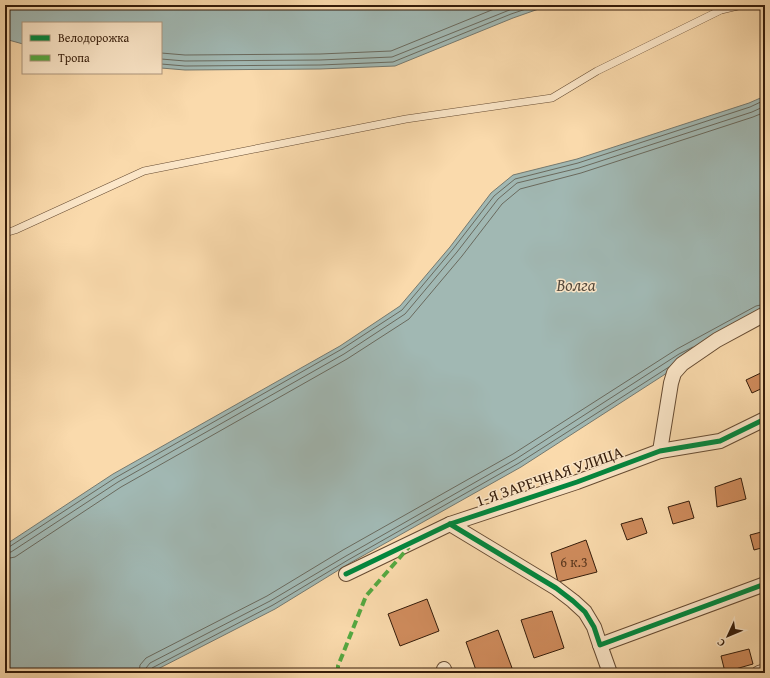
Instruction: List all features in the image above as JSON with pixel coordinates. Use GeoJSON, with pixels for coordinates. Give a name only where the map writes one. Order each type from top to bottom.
{"type":"FeatureCollection","features":[{"type":"Feature","properties":{"kind":"street"},"geometry":{"type":"LineString","coordinates":[[660,451],[671,382],[674,373],[682,364],[717,340],[765,314]]}},
{"type":"Feature","properties":{"kind":"street","name":"1-Я ЗАРЕЧНАЯ УЛИЦА"},"geometry":{"type":"LineString","coordinates":[[346,574],[450,524],[577,482],[660,451],[720,441],[765,419]]}},
{"type":"Feature","properties":{"kind":"street"},"geometry":{"type":"LineString","coordinates":[[450,524],[556,588],[585,612],[594,626],[610,673]]}},
{"type":"Feature","properties":{"kind":"street"},"geometry":{"type":"LineString","coordinates":[[600,645],[765,584]]}},
{"type":"Feature","properties":{"kind":"street"},"geometry":{"type":"LineString","coordinates":[[759,673],[765,671]]}},
{"type":"Feature","properties":{"kind":"lane"},"geometry":{"type":"LineString","coordinates":[[5,233],[15,230],[144,170],[406,119],[552,98],[597,71],[721,10],[742,5]]}},
{"type":"Feature","properties":{"kind":"water"},"geometry":{"type":"Polygon","coordinates":[[[5,5],[550,5],[513,18],[395,66],[320,69],[185,70],[162,68],[162,22],[22,22],[22,44],[5,39],[5,5]]]}},
{"type":"Feature","properties":{"kind":"water","name":"Волга"},"geometry":{"type":"Polygon","coordinates":[[[765,96],[765,318],[684,362],[521,467],[350,563],[275,609],[150,673],[5,673],[5,545],[113,474],[340,346],[400,306],[450,247],[491,193],[513,175],[577,159],[749,103],[765,96]]]}},
{"type":"Feature","properties":{"kind":"building"},"geometry":{"type":"Polygon","coordinates":[[[765,371],[765,387],[752,393],[746,380],[765,371]]]}},
{"type":"Feature","properties":{"kind":"building"},"geometry":{"type":"Polygon","coordinates":[[[741,478],[746,499],[717,507],[715,487],[741,478]]]}},
{"type":"Feature","properties":{"kind":"building"},"geometry":{"type":"Polygon","coordinates":[[[689,501],[694,518],[673,524],[668,507],[689,501]]]}},
{"type":"Feature","properties":{"kind":"building"},"geometry":{"type":"Polygon","coordinates":[[[642,518],[647,533],[627,540],[621,524],[642,518]]]}},
{"type":"Feature","properties":{"kind":"building"},"geometry":{"type":"Polygon","coordinates":[[[765,531],[765,547],[754,550],[750,535],[765,531]]]}},
{"type":"Feature","properties":{"kind":"building"},"geometry":{"type":"Polygon","coordinates":[[[586,540],[597,572],[558,582],[551,553],[586,540]]]}},
{"type":"Feature","properties":{"kind":"building"},"geometry":{"type":"Polygon","coordinates":[[[427,599],[439,631],[400,646],[388,614],[427,599]]]}},
{"type":"Feature","properties":{"kind":"building"},"geometry":{"type":"Polygon","coordinates":[[[552,611],[564,648],[534,658],[521,620],[552,611]]]}},
{"type":"Feature","properties":{"kind":"building"},"geometry":{"type":"Polygon","coordinates":[[[498,630],[512,668],[500,673],[477,673],[466,642],[498,630]]]}},
{"type":"Feature","properties":{"kind":"building"},"geometry":{"type":"Polygon","coordinates":[[[749,649],[753,664],[725,672],[721,656],[749,649]]]}},
{"type":"Feature","properties":{"kind":"marked path"},"geometry":{"type":"LineString","coordinates":[[338,673],[338,666],[366,596],[409,547]]}},
{"type":"Feature","properties":{"kind":"cycle path"},"geometry":{"type":"LineString","coordinates":[[346,574],[450,524],[577,482],[660,451],[720,441],[765,419]]}},
{"type":"Feature","properties":{"kind":"cycle path"},"geometry":{"type":"LineString","coordinates":[[450,524],[556,588],[573,601],[585,612],[594,627],[600,645],[765,584]]}}]}
